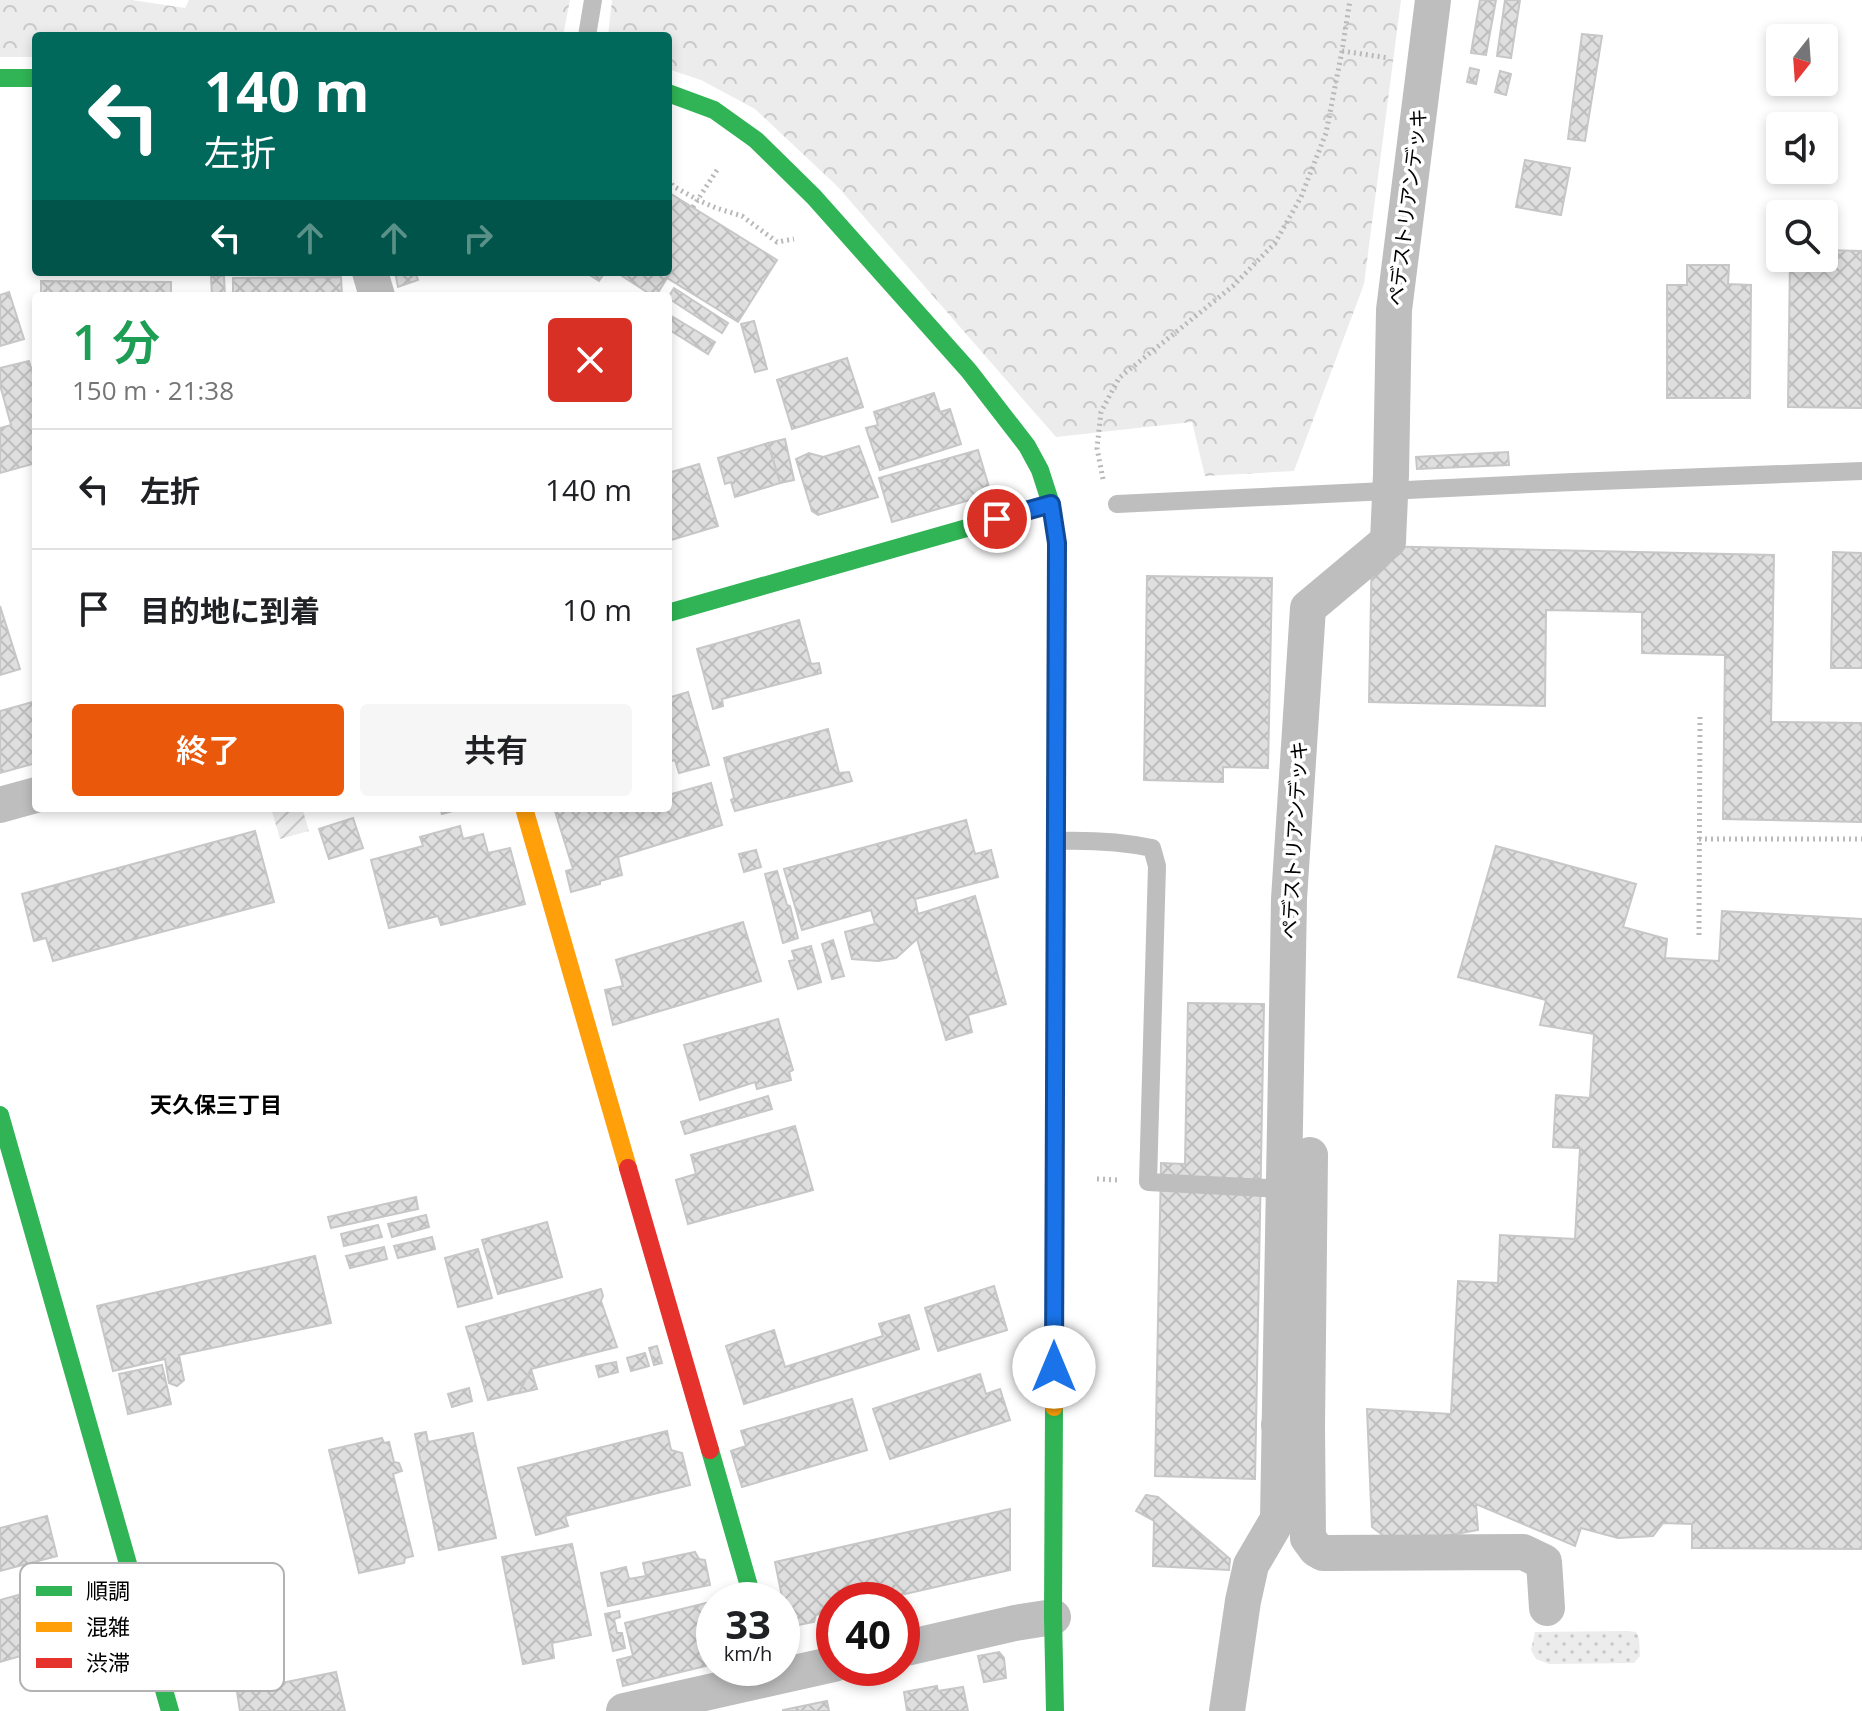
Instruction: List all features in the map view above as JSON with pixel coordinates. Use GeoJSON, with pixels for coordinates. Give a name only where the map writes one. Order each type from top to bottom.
{"type":"FeatureCollection","features":[{"type":"Feature","properties":{"kind":"street","name":"ペデストリアンデッキ"},"geometry":{"type":"LineString","coordinates":[[1227,1711],[1251,1565],[1278,1519],[1293,1426],[1284,1189],[1289,899],[1308,608],[1388,541],[1394,310],[1433,0]]}},
{"type":"Feature","properties":{"kind":"street"},"geometry":{"type":"LineString","coordinates":[[0,78],[32,78]]}},
{"type":"Feature","properties":{"kind":"street"},"geometry":{"type":"LineString","coordinates":[[672,94],[714,110],[756,140],[814,197],[969,371],[1027,446],[1040,470],[1051,504],[1057,543],[1055,1711]]}},
{"type":"Feature","properties":{"kind":"street"},"geometry":{"type":"LineString","coordinates":[[672,612],[1051,504]]}},
{"type":"Feature","properties":{"kind":"street"},"geometry":{"type":"LineString","coordinates":[[0,805],[32,796]]}},
{"type":"Feature","properties":{"kind":"street"},"geometry":{"type":"LineString","coordinates":[[525,812],[748,1582]]}},
{"type":"Feature","properties":{"kind":"street"},"geometry":{"type":"LineString","coordinates":[[0,1115],[128,1563]]}},
{"type":"Feature","properties":{"kind":"street"},"geometry":{"type":"LineString","coordinates":[[1285,1120],[1310,1120],[1293,1426],[1308,1538],[1323,1553],[1523,1552],[1544,1562],[1547,1608]]}},
{"type":"Feature","properties":{"kind":"street"},"geometry":{"type":"LineString","coordinates":[[920,1645],[1053,1617]]}},
{"type":"Feature","properties":{"kind":"street"},"geometry":{"type":"LineString","coordinates":[[624,1711],[720,1686]]}},
{"type":"Feature","properties":{"kind":"street"},"geometry":{"type":"LineString","coordinates":[[164,1691],[170,1711]]}},
{"type":"Feature","properties":{"kind":"lane"},"geometry":{"type":"LineString","coordinates":[[588,32],[593,0]]}},
{"type":"Feature","properties":{"kind":"lane"},"geometry":{"type":"LineString","coordinates":[[1117,504],[1862,471]]}},
{"type":"Feature","properties":{"kind":"lane"},"geometry":{"type":"LineString","coordinates":[[1055,841],[1102,841],[1152,848],[1157,866],[1148,1182],[1284,1189]]}},
{"type":"Feature","properties":{"kind":"path"},"geometry":{"type":"LineString","coordinates":[[1117,504],[1104,484],[1097,448],[1101,412],[1119,378],[1233,286],[1275,243],[1301,197],[1326,133],[1350,0]]}},
{"type":"Feature","properties":{"kind":"path"},"geometry":{"type":"LineString","coordinates":[[693,207],[720,164]]}},
{"type":"Feature","properties":{"kind":"path"},"geometry":{"type":"LineString","coordinates":[[672,185],[698,200],[742,216],[777,242],[803,236]]}},
{"type":"Feature","properties":{"kind":"path"},"geometry":{"type":"LineString","coordinates":[[1699,935],[1700,714]]}},
{"type":"Feature","properties":{"kind":"path"},"geometry":{"type":"LineString","coordinates":[[1699,839],[1862,839]]}},
{"type":"Feature","properties":{"kind":"green space"},"geometry":{"type":"Polygon","coordinates":[[[0,0],[132,0],[185,8],[189,0],[570,0],[564,32],[32,32],[32,57],[0,57],[0,0]]]}},
{"type":"Feature","properties":{"kind":"green space"},"geometry":{"type":"Polygon","coordinates":[[[612,0],[1401,0],[1364,284],[1294,471],[1205,476],[1192,422],[1056,437],[838,187],[755,109],[701,80],[672,70],[672,32],[608,32],[612,0]]]}},
{"type":"Feature","properties":{"kind":"green space"},"geometry":{"type":"Polygon","coordinates":[[[272,812],[303,812],[309,831],[280,839],[272,812]]]}},
{"type":"Feature","properties":{"kind":"green space"},"geometry":{"type":"Polygon","coordinates":[[[1535,1632],[1636,1632],[1639,1638],[1640,1656],[1634,1663],[1549,1664],[1536,1659],[1531,1650],[1535,1632]]]}},
{"type":"Feature","properties":{"kind":"building"},"geometry":{"type":"Polygon","coordinates":[[[1480,0],[1496,0],[1486,55],[1471,53],[1480,0]]]}},
{"type":"Feature","properties":{"kind":"building"},"geometry":{"type":"Polygon","coordinates":[[[1505,0],[1520,0],[1511,58],[1497,56],[1505,0]]]}},
{"type":"Feature","properties":{"kind":"building"},"geometry":{"type":"Polygon","coordinates":[[[1582,34],[1602,36],[1585,141],[1568,139],[1582,34]]]}},
{"type":"Feature","properties":{"kind":"building"},"geometry":{"type":"Polygon","coordinates":[[[1470,68],[1479,70],[1476,84],[1467,82],[1470,68]]]}},
{"type":"Feature","properties":{"kind":"building"},"geometry":{"type":"Polygon","coordinates":[[[1500,71],[1511,74],[1506,95],[1495,92],[1500,71]]]}},
{"type":"Feature","properties":{"kind":"building"},"geometry":{"type":"Polygon","coordinates":[[[1525,160],[1570,168],[1561,215],[1516,207],[1525,160]]]}},
{"type":"Feature","properties":{"kind":"building"},"geometry":{"type":"Polygon","coordinates":[[[672,194],[777,260],[738,322],[667,278],[658,292],[647,292],[622,276],[672,276],[672,194]]]}},
{"type":"Feature","properties":{"kind":"building"},"geometry":{"type":"Polygon","coordinates":[[[1838,250],[1862,251],[1862,408],[1788,407],[1790,272],[1838,272],[1838,250]]]}},
{"type":"Feature","properties":{"kind":"building"},"geometry":{"type":"Polygon","coordinates":[[[1687,265],[1729,265],[1728,284],[1751,285],[1750,398],[1667,398],[1667,285],[1687,285],[1687,265]]]}},
{"type":"Feature","properties":{"kind":"building"},"geometry":{"type":"Polygon","coordinates":[[[211,276],[224,276],[225,292],[212,292],[211,276]]]}},
{"type":"Feature","properties":{"kind":"building"},"geometry":{"type":"Polygon","coordinates":[[[396,276],[416,276],[418,280],[398,287],[396,276]]]}},
{"type":"Feature","properties":{"kind":"building"},"geometry":{"type":"Polygon","coordinates":[[[341,277],[342,292],[233,292],[233,278],[341,277]]]}},
{"type":"Feature","properties":{"kind":"building"},"geometry":{"type":"Polygon","coordinates":[[[41,281],[171,282],[171,292],[41,292],[41,281]]]}},
{"type":"Feature","properties":{"kind":"building"},"geometry":{"type":"Polygon","coordinates":[[[674,288],[728,323],[722,333],[672,301],[674,288]]]}},
{"type":"Feature","properties":{"kind":"building"},"geometry":{"type":"Polygon","coordinates":[[[9,292],[24,339],[0,346],[0,295],[9,292]]]}},
{"type":"Feature","properties":{"kind":"building"},"geometry":{"type":"Polygon","coordinates":[[[672,316],[715,342],[708,354],[672,332],[672,316]]]}},
{"type":"Feature","properties":{"kind":"building"},"geometry":{"type":"Polygon","coordinates":[[[754,321],[767,369],[755,372],[741,324],[754,321]]]}},
{"type":"Feature","properties":{"kind":"building"},"geometry":{"type":"Polygon","coordinates":[[[847,358],[863,407],[792,429],[777,380],[847,358]]]}},
{"type":"Feature","properties":{"kind":"building"},"geometry":{"type":"Polygon","coordinates":[[[29,361],[32,371],[32,464],[0,473],[0,428],[11,425],[0,385],[0,368],[29,361]]]}},
{"type":"Feature","properties":{"kind":"building"},"geometry":{"type":"Polygon","coordinates":[[[934,393],[940,412],[950,409],[961,444],[880,470],[866,428],[878,425],[874,412],[934,393]]]}},
{"type":"Feature","properties":{"kind":"building"},"geometry":{"type":"Polygon","coordinates":[[[785,439],[794,480],[780,483],[768,443],[785,439]]]}},
{"type":"Feature","properties":{"kind":"building"},"geometry":{"type":"Polygon","coordinates":[[[768,443],[780,483],[735,497],[731,482],[725,484],[718,458],[768,443]]]}},
{"type":"Feature","properties":{"kind":"building"},"geometry":{"type":"Polygon","coordinates":[[[859,446],[878,497],[818,515],[812,511],[796,459],[809,453],[823,457],[859,446]]]}},
{"type":"Feature","properties":{"kind":"building"},"geometry":{"type":"Polygon","coordinates":[[[978,450],[991,494],[892,522],[879,478],[978,450]]]}},
{"type":"Feature","properties":{"kind":"building"},"geometry":{"type":"Polygon","coordinates":[[[1508,452],[1509,465],[1417,469],[1416,457],[1508,452]]]}},
{"type":"Feature","properties":{"kind":"building"},"geometry":{"type":"Polygon","coordinates":[[[699,464],[718,526],[672,540],[672,472],[699,464]]]}},
{"type":"Feature","properties":{"kind":"building"},"geometry":{"type":"Polygon","coordinates":[[[1372,546],[1774,555],[1771,722],[1862,723],[1862,822],[1723,819],[1725,655],[1642,653],[1642,612],[1546,610],[1545,706],[1369,702],[1372,546]]]}},
{"type":"Feature","properties":{"kind":"building"},"geometry":{"type":"Polygon","coordinates":[[[1833,552],[1862,553],[1862,668],[1831,668],[1833,552]]]}},
{"type":"Feature","properties":{"kind":"building"},"geometry":{"type":"Polygon","coordinates":[[[1147,576],[1272,578],[1268,768],[1223,767],[1223,782],[1144,780],[1147,576]]]}},
{"type":"Feature","properties":{"kind":"building"},"geometry":{"type":"Polygon","coordinates":[[[0,606],[20,669],[0,675],[0,606]]]}},
{"type":"Feature","properties":{"kind":"building"},"geometry":{"type":"Polygon","coordinates":[[[799,620],[811,664],[819,663],[821,673],[722,699],[723,706],[713,709],[697,649],[799,620]]]}},
{"type":"Feature","properties":{"kind":"building"},"geometry":{"type":"Polygon","coordinates":[[[688,692],[709,765],[679,773],[675,760],[672,761],[672,697],[688,692]]]}},
{"type":"Feature","properties":{"kind":"building"},"geometry":{"type":"Polygon","coordinates":[[[32,702],[32,764],[0,773],[0,711],[32,702]]]}},
{"type":"Feature","properties":{"kind":"building"},"geometry":{"type":"Polygon","coordinates":[[[828,729],[839,773],[849,772],[852,781],[735,811],[724,758],[828,729]]]}},
{"type":"Feature","properties":{"kind":"building"},"geometry":{"type":"Polygon","coordinates":[[[711,783],[722,825],[618,857],[622,875],[571,892],[566,871],[573,869],[555,812],[672,812],[672,794],[711,783]]]}},
{"type":"Feature","properties":{"kind":"building"},"geometry":{"type":"Polygon","coordinates":[[[353,818],[363,848],[329,859],[319,829],[353,818]]]}},
{"type":"Feature","properties":{"kind":"building"},"geometry":{"type":"Polygon","coordinates":[[[966,820],[975,854],[991,850],[998,877],[915,899],[918,914],[975,896],[1006,1004],[968,1015],[972,1032],[946,1040],[917,939],[896,958],[878,961],[852,959],[845,932],[875,924],[871,910],[802,930],[784,869],[966,820]]]}},
{"type":"Feature","properties":{"kind":"building"},"geometry":{"type":"Polygon","coordinates":[[[460,826],[463,839],[483,834],[488,853],[510,848],[525,904],[441,925],[438,916],[389,928],[371,860],[423,846],[420,837],[460,826]]]}},
{"type":"Feature","properties":{"kind":"building"},"geometry":{"type":"Polygon","coordinates":[[[255,831],[274,902],[53,961],[46,938],[34,941],[22,894],[255,831]]]}},
{"type":"Feature","properties":{"kind":"building"},"geometry":{"type":"Polygon","coordinates":[[[1496,846],[1636,884],[1623,927],[1667,939],[1665,958],[1719,961],[1722,911],[1862,919],[1862,1549],[1692,1548],[1692,1524],[1663,1523],[1653,1536],[1618,1538],[1581,1528],[1575,1546],[1476,1504],[1478,1530],[1396,1545],[1372,1527],[1367,1409],[1451,1414],[1458,1281],[1498,1283],[1500,1235],[1575,1239],[1580,1148],[1553,1147],[1556,1095],[1590,1098],[1594,1034],[1540,1025],[1546,1000],[1458,977],[1496,846]]]}},
{"type":"Feature","properties":{"kind":"building"},"geometry":{"type":"Polygon","coordinates":[[[756,850],[761,867],[744,872],[739,854],[756,850]]]}},
{"type":"Feature","properties":{"kind":"building"},"geometry":{"type":"Polygon","coordinates":[[[777,871],[798,938],[783,943],[765,874],[777,871]]]}},
{"type":"Feature","properties":{"kind":"building"},"geometry":{"type":"Polygon","coordinates":[[[743,922],[761,981],[613,1025],[605,990],[623,986],[616,960],[743,922]]]}},
{"type":"Feature","properties":{"kind":"building"},"geometry":{"type":"Polygon","coordinates":[[[833,940],[844,976],[832,979],[822,944],[833,940]]]}},
{"type":"Feature","properties":{"kind":"building"},"geometry":{"type":"Polygon","coordinates":[[[811,946],[821,982],[798,989],[789,961],[795,960],[792,951],[811,946]]]}},
{"type":"Feature","properties":{"kind":"building"},"geometry":{"type":"Polygon","coordinates":[[[1188,1003],[1264,1004],[1255,1479],[1155,1476],[1161,1163],[1185,1164],[1188,1003]]]}},
{"type":"Feature","properties":{"kind":"building"},"geometry":{"type":"Polygon","coordinates":[[[778,1019],[793,1070],[789,1072],[791,1080],[757,1089],[755,1082],[700,1100],[684,1045],[778,1019]]]}},
{"type":"Feature","properties":{"kind":"building"},"geometry":{"type":"Polygon","coordinates":[[[768,1096],[772,1109],[685,1134],[681,1122],[768,1096]]]}},
{"type":"Feature","properties":{"kind":"building"},"geometry":{"type":"Polygon","coordinates":[[[795,1126],[813,1190],[688,1224],[676,1180],[696,1174],[691,1155],[795,1126]]]}},
{"type":"Feature","properties":{"kind":"building"},"geometry":{"type":"Polygon","coordinates":[[[416,1197],[418,1209],[331,1228],[328,1217],[416,1197]]]}},
{"type":"Feature","properties":{"kind":"building"},"geometry":{"type":"Polygon","coordinates":[[[426,1215],[429,1227],[392,1237],[388,1224],[426,1215]]]}},
{"type":"Feature","properties":{"kind":"building"},"geometry":{"type":"Polygon","coordinates":[[[547,1222],[562,1277],[498,1294],[482,1240],[547,1222]]]}},
{"type":"Feature","properties":{"kind":"building"},"geometry":{"type":"Polygon","coordinates":[[[378,1225],[382,1237],[344,1246],[341,1234],[378,1225]]]}},
{"type":"Feature","properties":{"kind":"building"},"geometry":{"type":"Polygon","coordinates":[[[432,1237],[435,1249],[398,1258],[394,1246],[432,1237]]]}},
{"type":"Feature","properties":{"kind":"building"},"geometry":{"type":"Polygon","coordinates":[[[384,1247],[387,1259],[350,1268],[346,1256],[384,1247]]]}},
{"type":"Feature","properties":{"kind":"building"},"geometry":{"type":"Polygon","coordinates":[[[478,1249],[492,1298],[458,1307],[445,1258],[478,1249]]]}},
{"type":"Feature","properties":{"kind":"building"},"geometry":{"type":"Polygon","coordinates":[[[315,1256],[331,1323],[179,1355],[184,1380],[177,1386],[169,1383],[165,1359],[113,1371],[97,1306],[315,1256]]]}},
{"type":"Feature","properties":{"kind":"building"},"geometry":{"type":"Polygon","coordinates":[[[994,1286],[1007,1330],[938,1351],[925,1308],[994,1286]]]}},
{"type":"Feature","properties":{"kind":"building"},"geometry":{"type":"Polygon","coordinates":[[[601,1289],[601,1301],[617,1347],[531,1369],[519,1393],[488,1400],[466,1327],[601,1289]]]}},
{"type":"Feature","properties":{"kind":"building"},"geometry":{"type":"Polygon","coordinates":[[[909,1315],[919,1349],[744,1404],[726,1346],[774,1330],[785,1367],[883,1336],[879,1324],[909,1315]]]}},
{"type":"Feature","properties":{"kind":"building"},"geometry":{"type":"Polygon","coordinates":[[[657,1346],[662,1363],[654,1365],[649,1348],[657,1346]]]}},
{"type":"Feature","properties":{"kind":"building"},"geometry":{"type":"Polygon","coordinates":[[[645,1353],[649,1366],[631,1371],[627,1358],[645,1353]]]}},
{"type":"Feature","properties":{"kind":"building"},"geometry":{"type":"Polygon","coordinates":[[[616,1362],[618,1372],[599,1377],[596,1366],[616,1362]]]}},
{"type":"Feature","properties":{"kind":"building"},"geometry":{"type":"Polygon","coordinates":[[[162,1365],[171,1404],[128,1414],[119,1374],[162,1365]]]}},
{"type":"Feature","properties":{"kind":"building"},"geometry":{"type":"Polygon","coordinates":[[[531,1369],[537,1389],[519,1393],[531,1369]]]}},
{"type":"Feature","properties":{"kind":"building"},"geometry":{"type":"Polygon","coordinates":[[[980,1374],[986,1394],[1000,1389],[1010,1420],[890,1459],[873,1409],[980,1374]]]}},
{"type":"Feature","properties":{"kind":"building"},"geometry":{"type":"Polygon","coordinates":[[[469,1388],[472,1401],[452,1407],[448,1394],[469,1388]]]}},
{"type":"Feature","properties":{"kind":"building"},"geometry":{"type":"Polygon","coordinates":[[[852,1399],[867,1450],[742,1487],[731,1451],[746,1446],[741,1431],[852,1399]]]}},
{"type":"Feature","properties":{"kind":"building"},"geometry":{"type":"Polygon","coordinates":[[[667,1431],[671,1450],[682,1453],[690,1485],[565,1516],[568,1526],[536,1535],[518,1468],[667,1431]]]}},
{"type":"Feature","properties":{"kind":"building"},"geometry":{"type":"Polygon","coordinates":[[[426,1432],[428,1442],[473,1433],[496,1538],[439,1550],[415,1434],[426,1432]]]}},
{"type":"Feature","properties":{"kind":"building"},"geometry":{"type":"Polygon","coordinates":[[[382,1438],[384,1443],[389,1442],[394,1462],[399,1463],[402,1471],[393,1474],[413,1556],[405,1558],[404,1563],[359,1573],[329,1450],[382,1438]]]}},
{"type":"Feature","properties":{"kind":"building"},"geometry":{"type":"Polygon","coordinates":[[[1146,1495],[1158,1497],[1230,1559],[1229,1570],[1153,1566],[1154,1521],[1136,1511],[1146,1495]]]}},
{"type":"Feature","properties":{"kind":"building"},"geometry":{"type":"Polygon","coordinates":[[[1010,1509],[1010,1570],[920,1591],[920,1582],[816,1582],[814,1622],[800,1625],[800,1582],[779,1582],[775,1562],[1010,1509]]]}},
{"type":"Feature","properties":{"kind":"building"},"geometry":{"type":"Polygon","coordinates":[[[47,1516],[57,1556],[20,1563],[20,1566],[0,1571],[0,1528],[47,1516]]]}},
{"type":"Feature","properties":{"kind":"building"},"geometry":{"type":"Polygon","coordinates":[[[572,1544],[591,1635],[552,1643],[554,1658],[523,1664],[502,1557],[572,1544]]]}},
{"type":"Feature","properties":{"kind":"building"},"geometry":{"type":"Polygon","coordinates":[[[695,1552],[699,1559],[705,1560],[709,1582],[696,1582],[696,1588],[608,1606],[601,1573],[626,1567],[629,1579],[646,1576],[643,1563],[695,1552]]]}},
{"type":"Feature","properties":{"kind":"building"},"geometry":{"type":"Polygon","coordinates":[[[20,1594],[20,1656],[0,1662],[0,1600],[20,1594]]]}},
{"type":"Feature","properties":{"kind":"building"},"geometry":{"type":"Polygon","coordinates":[[[696,1605],[696,1668],[623,1686],[617,1660],[633,1656],[625,1623],[696,1605]]]}},
{"type":"Feature","properties":{"kind":"building"},"geometry":{"type":"Polygon","coordinates":[[[619,1611],[620,1617],[614,1619],[617,1633],[622,1633],[625,1648],[613,1651],[605,1614],[619,1611]]]}},
{"type":"Feature","properties":{"kind":"building"},"geometry":{"type":"Polygon","coordinates":[[[999,1652],[1004,1658],[1006,1678],[984,1682],[978,1656],[999,1652]]]}},
{"type":"Feature","properties":{"kind":"building"},"geometry":{"type":"Polygon","coordinates":[[[336,1672],[345,1711],[240,1711],[237,1692],[284,1691],[284,1683],[336,1672]]]}},
{"type":"Feature","properties":{"kind":"building"},"geometry":{"type":"Polygon","coordinates":[[[937,1686],[938,1691],[963,1687],[968,1711],[907,1711],[904,1692],[937,1686]]]}},
{"type":"Feature","properties":{"kind":"building"},"geometry":{"type":"Polygon","coordinates":[[[827,1701],[829,1711],[783,1711],[783,1710],[827,1701]]]}},
{"type":"Feature","properties":{"kind":"traffic: fast"},"geometry":{"type":"LineString","coordinates":[[0,78],[32,78]]}},
{"type":"Feature","properties":{"kind":"traffic: fast"},"geometry":{"type":"LineString","coordinates":[[672,94],[714,110],[756,140],[814,197],[969,371],[1027,446],[1040,470],[1051,504],[1057,543],[1057,579]]}},
{"type":"Feature","properties":{"kind":"traffic: fast"},"geometry":{"type":"LineString","coordinates":[[672,612],[1051,504]]}},
{"type":"Feature","properties":{"kind":"traffic: fast"},"geometry":{"type":"LineString","coordinates":[[0,1115],[128,1563]]}},
{"type":"Feature","properties":{"kind":"traffic: fast"},"geometry":{"type":"LineString","coordinates":[[1054,1407],[1055,1711]]}},
{"type":"Feature","properties":{"kind":"traffic: fast"},"geometry":{"type":"LineString","coordinates":[[710,1450],[748,1582]]}},
{"type":"Feature","properties":{"kind":"traffic: fast"},"geometry":{"type":"LineString","coordinates":[[164,1691],[170,1711]]}},
{"type":"Feature","properties":{"kind":"traffic: slow"},"geometry":{"type":"LineString","coordinates":[[525,812],[628,1168]]}},
{"type":"Feature","properties":{"kind":"traffic: slow"},"geometry":{"type":"LineString","coordinates":[[1054,1407],[1056,915]]}},
{"type":"Feature","properties":{"kind":"traffic: jam"},"geometry":{"type":"LineString","coordinates":[[1056,915],[1057,579]]}},
{"type":"Feature","properties":{"kind":"traffic: jam"},"geometry":{"type":"LineString","coordinates":[[628,1168],[710,1450]]}},
{"type":"Feature","properties":{"kind":"district","name":"天久保三丁目"},"geometry":{"type":"Point","coordinates":[216,1104]}},
{"type":"Feature","properties":{"kind":"route"},"geometry":{"type":"LineString","coordinates":[[997,519],[1051,504],[1057,543],[1054,1367]]}}]}
